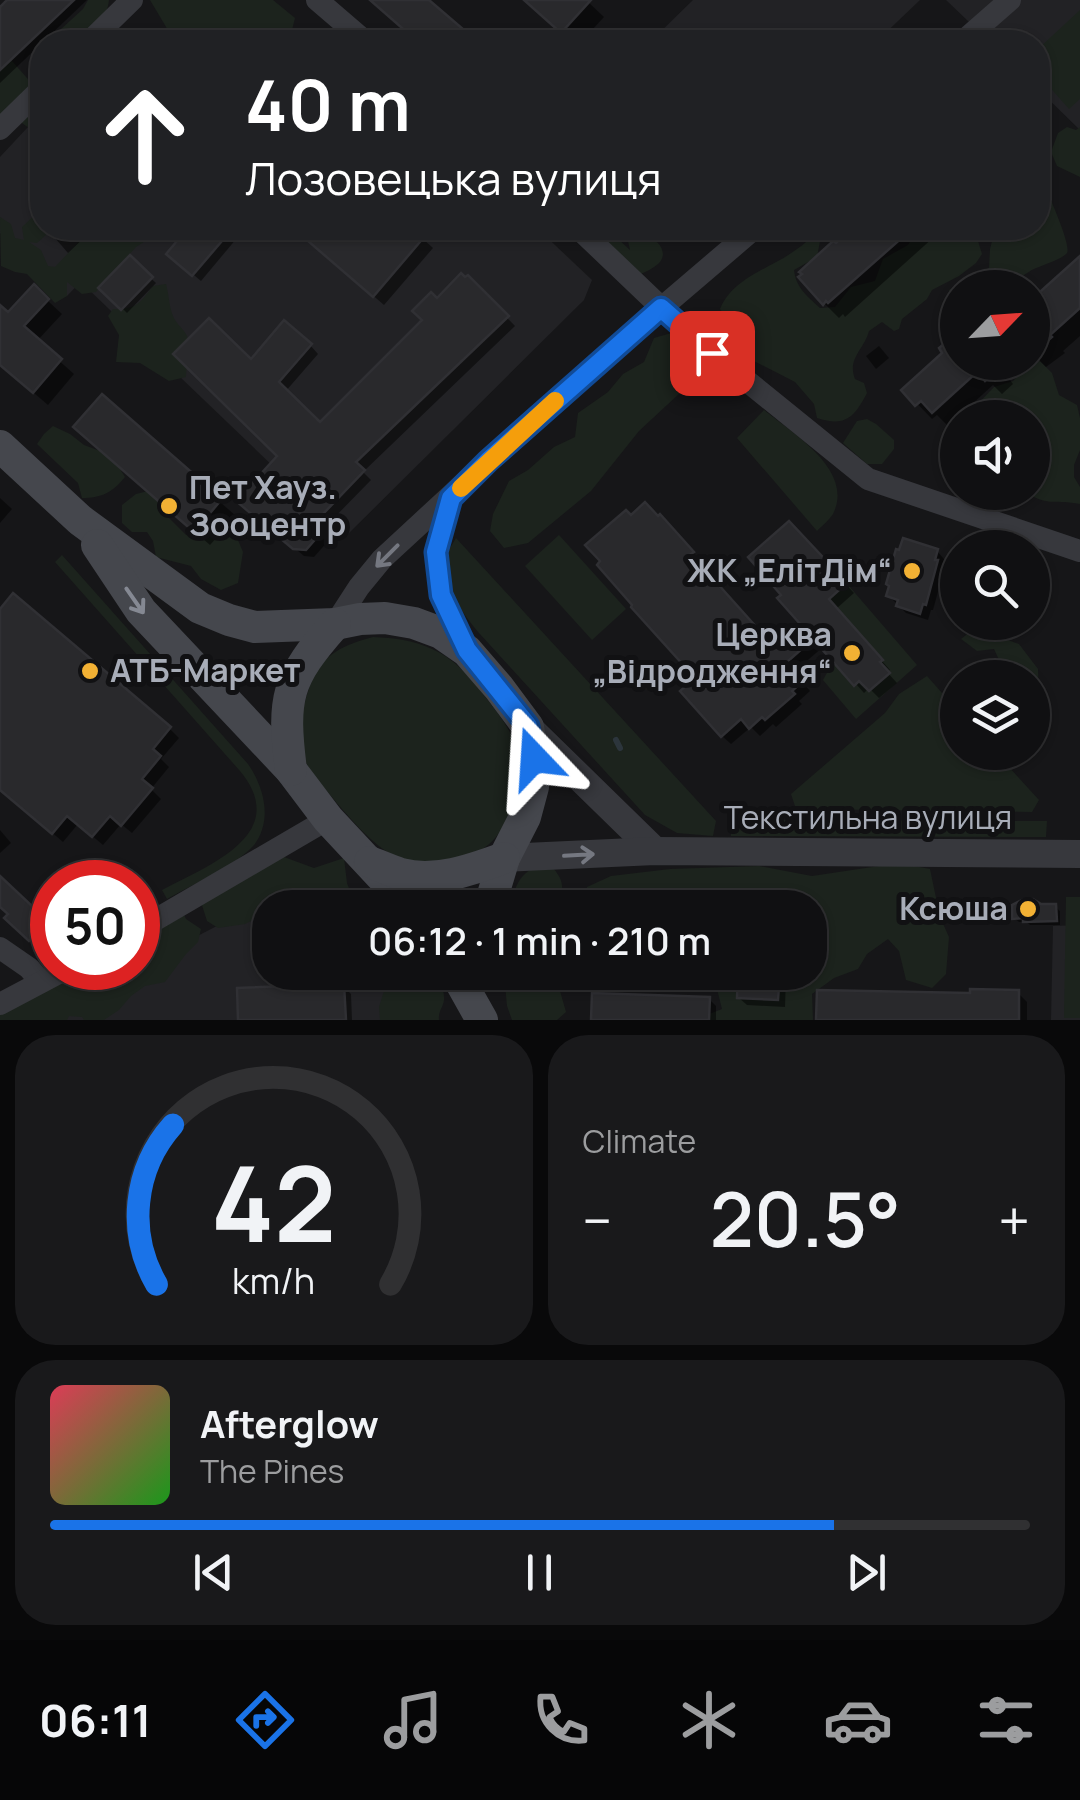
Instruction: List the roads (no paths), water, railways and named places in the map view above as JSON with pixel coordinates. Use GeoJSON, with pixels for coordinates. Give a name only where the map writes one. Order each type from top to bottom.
{"type":"FeatureCollection","features":[{"type":"Feature","properties":{"kind":"main road"},"geometry":{"type":"LineString","coordinates":[[0,446],[80,520],[200,608],[254,627],[385,618],[414,623],[467,650],[528,726],[534,758],[533,787],[524,818],[504,858],[494,890]]}},
{"type":"Feature","properties":{"kind":"main road"},"geometry":{"type":"LineString","coordinates":[[80,520],[141,611],[290,770],[328,819],[394,890]]}},
{"type":"Feature","properties":{"kind":"main road"},"geometry":{"type":"LineString","coordinates":[[290,770],[286,709],[301,666],[334,624]]}},
{"type":"Feature","properties":{"kind":"main road"},"geometry":{"type":"LineString","coordinates":[[366,861],[427,878],[504,858]]}},
{"type":"Feature","properties":{"kind":"main road"},"geometry":{"type":"LineString","coordinates":[[467,990],[485,1020]]}},
{"type":"Feature","properties":{"kind":"main road"},"geometry":{"type":"LineString","coordinates":[[485,1020],[486,990]]}},
{"type":"Feature","properties":{"kind":"street"},"geometry":{"type":"LineString","coordinates":[[101,30],[132,0]]}},
{"type":"Feature","properties":{"kind":"street"},"geometry":{"type":"LineString","coordinates":[[316,0],[352,30]]}},
{"type":"Feature","properties":{"kind":"street"},"geometry":{"type":"LineString","coordinates":[[976,30],[1010,0]]}},
{"type":"Feature","properties":{"kind":"street"},"geometry":{"type":"LineString","coordinates":[[0,130],[30,100]]}},
{"type":"Feature","properties":{"kind":"street"},"geometry":{"type":"LineString","coordinates":[[590,240],[688,334],[868,479],[1080,551]]}},
{"type":"Feature","properties":{"kind":"street"},"geometry":{"type":"LineString","coordinates":[[334,624],[382,559],[741,240]]}},
{"type":"Feature","properties":{"kind":"street"},"geometry":{"type":"LineString","coordinates":[[451,498],[436,552],[441,595],[467,650]]}},
{"type":"Feature","properties":{"kind":"street"},"geometry":{"type":"LineString","coordinates":[[528,726],[655,851]]}},
{"type":"Feature","properties":{"kind":"street"},"geometry":{"type":"LineString","coordinates":[[160,917],[328,819]]}},
{"type":"Feature","properties":{"kind":"street","name":"Текстильна вулиця"},"geometry":{"type":"LineString","coordinates":[[504,858],[655,851],[1080,854]]}},
{"type":"Feature","properties":{"kind":"street"},"geometry":{"type":"LineString","coordinates":[[0,948],[30,969]]}},
{"type":"Feature","properties":{"kind":"street"},"geometry":{"type":"LineString","coordinates":[[0,1004],[30,988]]}},
{"type":"Feature","properties":{"kind":"waterway"},"geometry":{"type":"LineString","coordinates":[[616,740],[620,748]]}},
{"type":"Feature","properties":{"kind":"place","name":"Пет Хауз. Зооцентр"},"geometry":{"type":"Point","coordinates":[169,506]}},
{"type":"Feature","properties":{"kind":"place","name":"ЖК „ЕлітДім“"},"geometry":{"type":"Point","coordinates":[912,571]}},
{"type":"Feature","properties":{"kind":"place","name":"Церква „Відродження“"},"geometry":{"type":"Point","coordinates":[852,653]}},
{"type":"Feature","properties":{"kind":"place","name":"АТБ-Маркет"},"geometry":{"type":"Point","coordinates":[90,671]}},
{"type":"Feature","properties":{"kind":"place","name":"Ксюша"},"geometry":{"type":"Point","coordinates":[1028,909]}}]}
